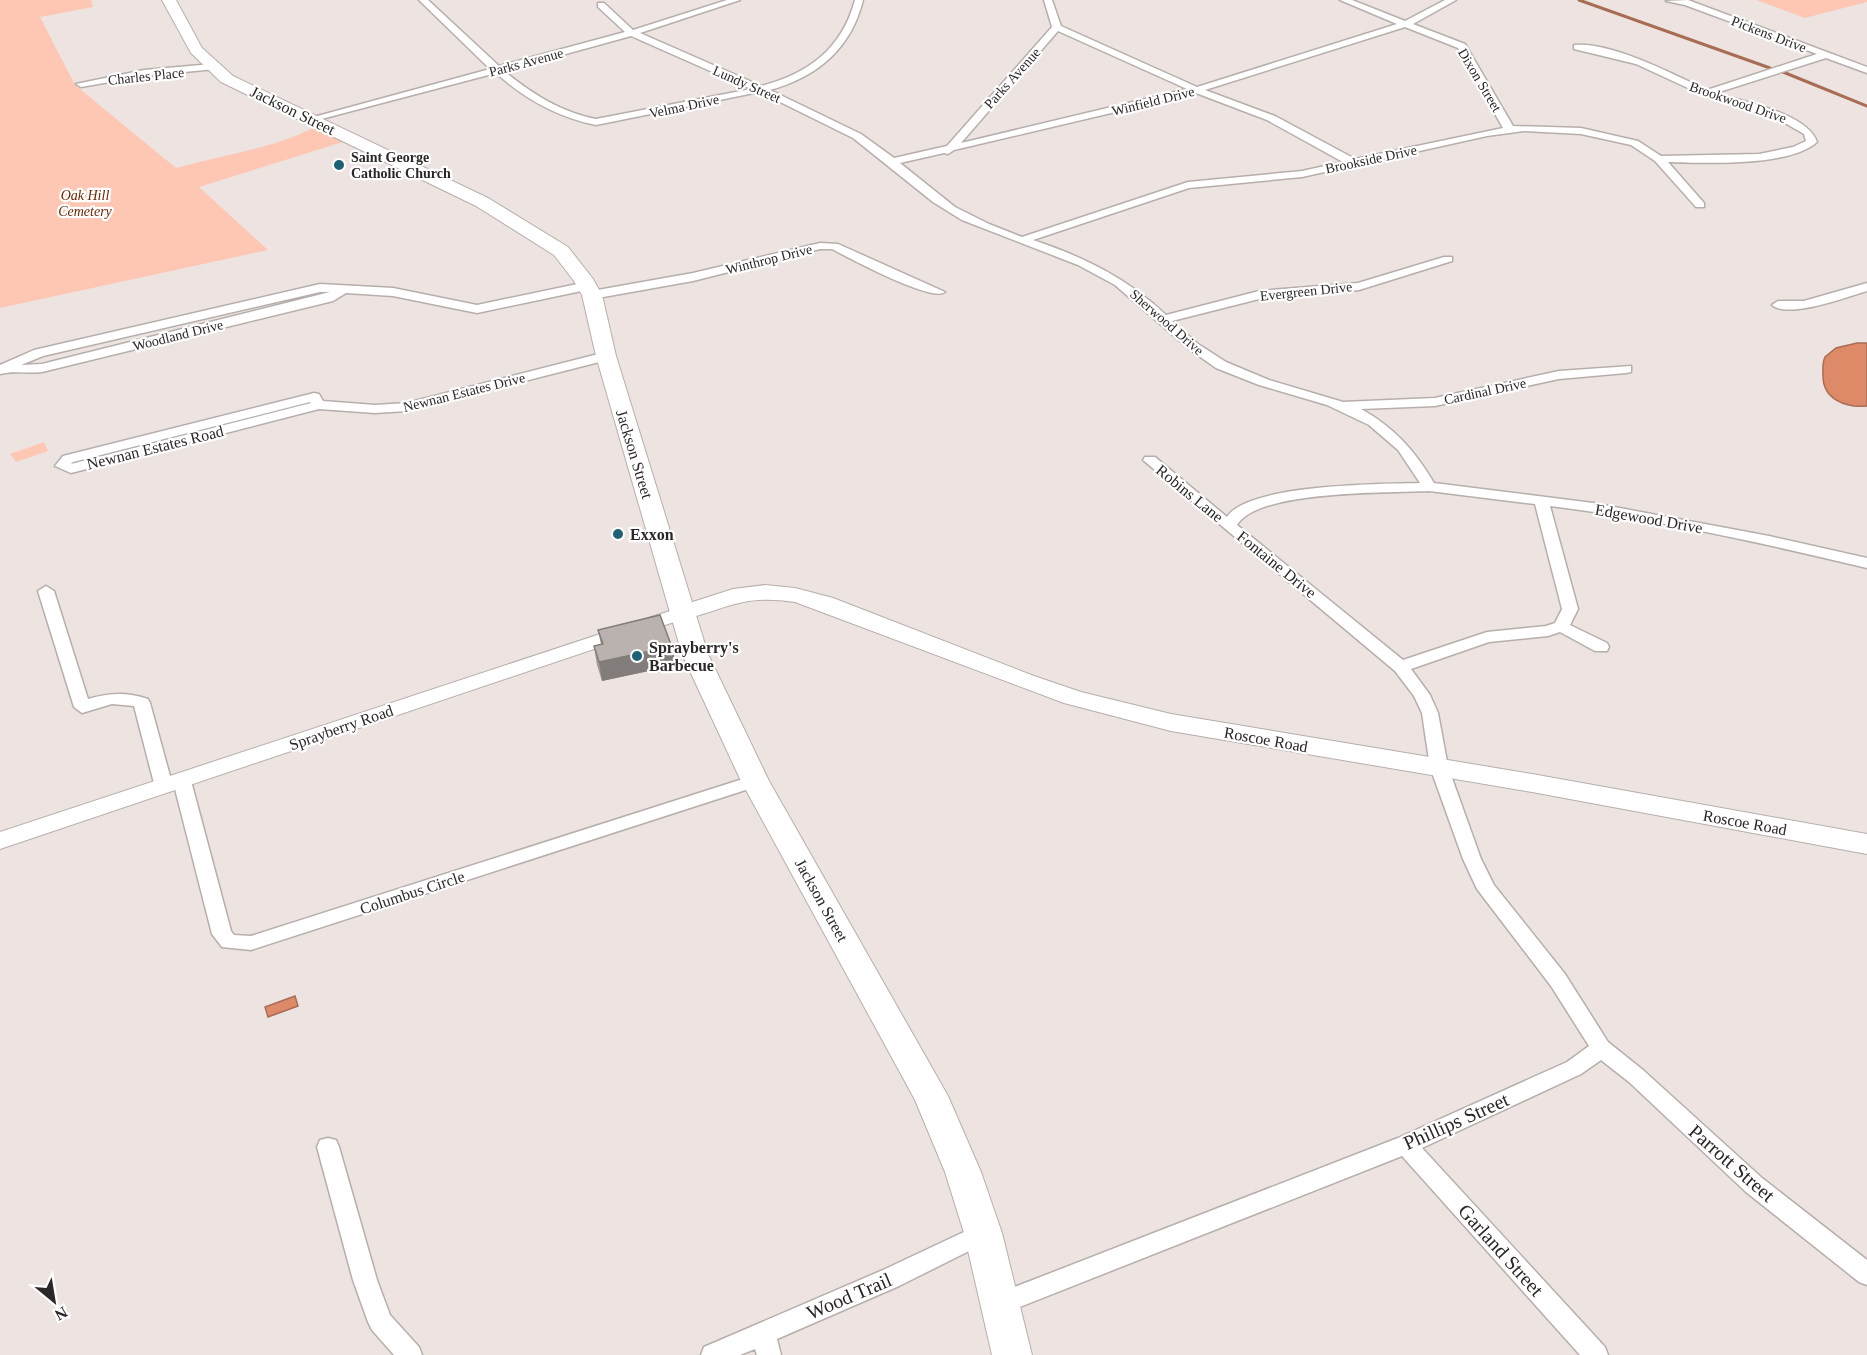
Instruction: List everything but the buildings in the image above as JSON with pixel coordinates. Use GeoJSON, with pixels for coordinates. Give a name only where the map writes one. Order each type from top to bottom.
{"type":"FeatureCollection","features":[{"type":"Feature","properties":{"kind":"main road","name":"Jackson Street"},"geometry":{"type":"LineString","coordinates":[[168,0],[195,50],[227,79],[441,180],[526,227],[561,251],[589,291],[682,613],[705,680],[755,782],[931,1096],[963,1172],[983,1233],[1002,1303],[1012,1355]]}},
{"type":"Feature","properties":{"kind":"main road","name":"Roscoe Road"},"geometry":{"type":"LineString","coordinates":[[682,613],[714,600],[749,593],[778,593],[805,597],[1078,699],[1257,739],[1439,767],[1867,844]]}},
{"type":"Feature","properties":{"kind":"street"},"geometry":{"type":"LineString","coordinates":[[423,0],[497,70]]}},
{"type":"Feature","properties":{"kind":"street","name":"Parks Avenue"},"geometry":{"type":"LineString","coordinates":[[314,120],[632,33],[736,0]]}},
{"type":"Feature","properties":{"kind":"street","name":"Velma Drive"},"geometry":{"type":"LineString","coordinates":[[497,70],[558,112],[573,119],[596,122],[626,117],[761,90],[809,72],[824,60],[857,13],[859,0]]}},
{"type":"Feature","properties":{"kind":"street"},"geometry":{"type":"LineString","coordinates":[[1048,0],[1054,12],[1057,27],[1197,90],[1271,118],[1352,162]]}},
{"type":"Feature","properties":{"kind":"street","name":"Dixon Street"},"geometry":{"type":"LineString","coordinates":[[1344,0],[1450,39],[1462,46],[1509,129]]}},
{"type":"Feature","properties":{"kind":"street","name":"Winfield Drive"},"geometry":{"type":"LineString","coordinates":[[896,161],[948,151],[1197,90],[1406,24],[1452,0]]}},
{"type":"Feature","properties":{"kind":"street","name":"Pickens Drive"},"geometry":{"type":"LineString","coordinates":[[1670,1],[1686,3],[1867,70]]}},
{"type":"Feature","properties":{"kind":"street","name":"Lundy Street"},"geometry":{"type":"LineString","coordinates":[[601,5],[632,33],[818,115],[858,136],[896,161]]}},
{"type":"Feature","properties":{"kind":"street","name":"Parks Avenue"},"geometry":{"type":"LineString","coordinates":[[948,151],[1057,27]]}},
{"type":"Feature","properties":{"kind":"street","name":"Brookwood Drive"},"geometry":{"type":"LineString","coordinates":[[1577,47],[1639,62],[1706,93],[1797,124],[1809,133],[1812,142],[1799,150],[1777,155],[1659,159]]}},
{"type":"Feature","properties":{"kind":"street"},"geometry":{"type":"LineString","coordinates":[[1706,93],[1825,55]]}},
{"type":"Feature","properties":{"kind":"street","name":"Charles Place"},"geometry":{"type":"LineString","coordinates":[[81,84],[144,73],[212,67]]}},
{"type":"Feature","properties":{"kind":"street","name":"Brookside Drive"},"geometry":{"type":"LineString","coordinates":[[1023,240],[1188,184],[1302,174],[1509,129],[1558,128],[1608,136],[1634,143],[1659,159],[1700,206]]}},
{"type":"Feature","properties":{"kind":"street","name":"Sherwood Drive"},"geometry":{"type":"LineString","coordinates":[[896,161],[913,179],[964,216],[1078,260],[1117,280],[1194,347],[1221,365],[1258,381],[1343,406],[1392,435],[1410,455],[1429,487]]}},
{"type":"Feature","properties":{"kind":"street","name":"Winthrop Drive"},"geometry":{"type":"LineString","coordinates":[[589,291],[702,275],[820,246],[834,246],[913,284],[939,292]]}},
{"type":"Feature","properties":{"kind":"street","name":"Evergreen Drive"},"geometry":{"type":"LineString","coordinates":[[1164,319],[1251,297],[1359,286],[1448,259]]}},
{"type":"Feature","properties":{"kind":"street"},"geometry":{"type":"LineString","coordinates":[[1778,304],[1805,305],[1867,287]]}},
{"type":"Feature","properties":{"kind":"street","name":"Woodland Drive"},"geometry":{"type":"LineString","coordinates":[[5,368],[25,370],[42,368],[329,298],[344,289],[393,292],[477,309],[589,291]]}},
{"type":"Feature","properties":{"kind":"street","name":"Newnan Estates Drive"},"geometry":{"type":"LineString","coordinates":[[319,405],[375,409],[407,406],[606,356]]}},
{"type":"Feature","properties":{"kind":"street","name":"Cardinal Drive"},"geometry":{"type":"LineString","coordinates":[[1343,406],[1436,402],[1559,375],[1626,369]]}},
{"type":"Feature","properties":{"kind":"street","name":"Newnan Estates Road"},"geometry":{"type":"LineString","coordinates":[[314,397],[319,405],[71,469],[62,466],[68,459],[314,397]]}},
{"type":"Feature","properties":{"kind":"street","name":"Robins Lane"},"geometry":{"type":"LineString","coordinates":[[1150,460],[1229,525]]}},
{"type":"Feature","properties":{"kind":"street","name":"Edgewood Drive"},"geometry":{"type":"LineString","coordinates":[[1429,487],[1593,507],[1865,560]]}},
{"type":"Feature","properties":{"kind":"street","name":"Fontaine Drive"},"geometry":{"type":"LineString","coordinates":[[1429,487],[1316,491],[1250,506],[1236,514],[1229,525],[1401,667],[1422,695],[1430,713],[1439,767]]}},
{"type":"Feature","properties":{"kind":"street"},"geometry":{"type":"LineString","coordinates":[[1401,667],[1487,637],[1533,633],[1561,626],[1568,617],[1570,609],[1541,501]]}},
{"type":"Feature","properties":{"kind":"street","name":"Columbus Circle"},"geometry":{"type":"LineString","coordinates":[[46,591],[82,707],[108,698],[128,697],[142,703],[173,784],[222,934],[229,942],[251,943],[755,782]]}},
{"type":"Feature","properties":{"kind":"street","name":"Sprayberry Road"},"geometry":{"type":"LineString","coordinates":[[0,841],[682,613]]}},
{"type":"Feature","properties":{"kind":"street"},"geometry":{"type":"LineString","coordinates":[[1561,626],[1601,646]]}},
{"type":"Feature","properties":{"kind":"street"},"geometry":{"type":"LineString","coordinates":[[1439,767],[1472,860],[1486,889],[1558,980],[1601,1048]]}},
{"type":"Feature","properties":{"kind":"street","name":"Phillips Street"},"geometry":{"type":"LineString","coordinates":[[1002,1303],[1406,1145],[1574,1068],[1601,1048]]}},
{"type":"Feature","properties":{"kind":"street","name":"Parrott Street"},"geometry":{"type":"LineString","coordinates":[[1601,1048],[1635,1076],[1754,1185],[1867,1274]]}},
{"type":"Feature","properties":{"kind":"street","name":"Garland Street"},"geometry":{"type":"LineString","coordinates":[[1406,1145],[1596,1355]]}},
{"type":"Feature","properties":{"kind":"street"},"geometry":{"type":"LineString","coordinates":[[328,1148],[365,1280],[380,1322],[410,1355]]}},
{"type":"Feature","properties":{"kind":"street","name":"Wood Trail"},"geometry":{"type":"LineString","coordinates":[[713,1355],[766,1344],[891,1278],[983,1233]]}},
{"type":"Feature","properties":{"kind":"green space","name":"Oak Hill Cemetery"},"geometry":{"type":"Polygon","coordinates":[[[0,0],[91,0],[93,7],[40,17],[75,85],[176,168],[282,141],[315,127],[346,141],[199,187],[268,250],[0,308],[0,0]]]}},
{"type":"Feature","properties":{"kind":"green space"},"geometry":{"type":"Polygon","coordinates":[[[1756,0],[1867,0],[1867,2],[1805,18],[1756,0]]]}},
{"type":"Feature","properties":{"kind":"green space"},"geometry":{"type":"Polygon","coordinates":[[[44,442],[48,451],[16,462],[10,454],[44,442]]]}},
{"type":"Feature","properties":{"kind":"shaded area"},"geometry":{"type":"Polygon","coordinates":[[[1867,343],[1867,406],[1851,405],[1837,400],[1831,396],[1824,384],[1823,362],[1825,357],[1836,348],[1867,343]]]}},
{"type":"Feature","properties":{"kind":"shaded area"},"geometry":{"type":"Polygon","coordinates":[[[295,996],[298,1006],[268,1017],[265,1007],[295,996]]]}},
{"type":"Feature","properties":{"kind":"waterway"},"geometry":{"type":"LineString","coordinates":[[1579,0],[1770,68]]}},
{"type":"Feature","properties":{"kind":"waterway"},"geometry":{"type":"LineString","coordinates":[[1783,72],[1867,106]]}},
{"type":"Feature","properties":{"kind":"place","name":"Saint George Catholic Church"},"geometry":{"type":"Point","coordinates":[339,165]}},
{"type":"Feature","properties":{"kind":"place","name":"Exxon"},"geometry":{"type":"Point","coordinates":[618,534]}},
{"type":"Feature","properties":{"kind":"place","name":"Sprayberry's Barbecue"},"geometry":{"type":"Point","coordinates":[637,656]}}]}
